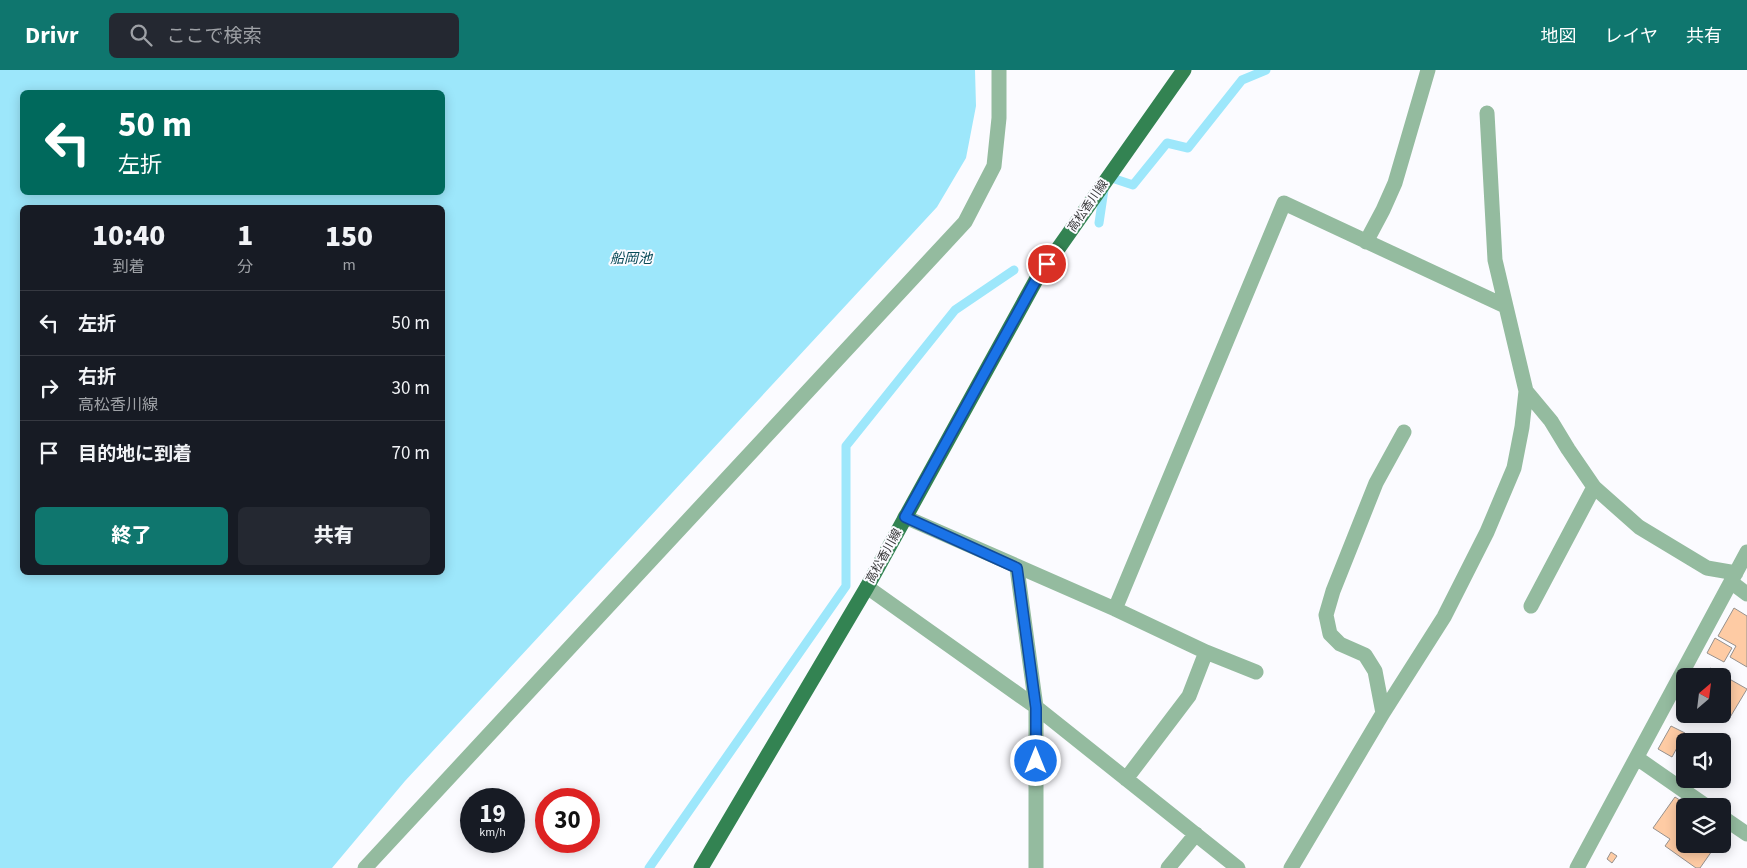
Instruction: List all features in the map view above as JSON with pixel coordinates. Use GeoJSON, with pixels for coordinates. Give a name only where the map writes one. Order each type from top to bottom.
{"type":"FeatureCollection","features":[{"type":"Feature","properties":{"kind":"main road","name":"高松香川線"},"geometry":{"type":"LineString","coordinates":[[702,868],[867,587],[1036,280],[1184,70]]}},
{"type":"Feature","properties":{"kind":"street"},"geometry":{"type":"LineString","coordinates":[[365,868],[965,222],[994,166],[999,118],[999,70]]}},
{"type":"Feature","properties":{"kind":"street"},"geometry":{"type":"LineString","coordinates":[[1366,242],[1395,183],[1428,70]]}},
{"type":"Feature","properties":{"kind":"street"},"geometry":{"type":"LineString","coordinates":[[1291,868],[1383,713],[1444,617],[1487,532],[1514,468],[1522,427],[1526,392],[1495,260],[1487,113]]}},
{"type":"Feature","properties":{"kind":"street"},"geometry":{"type":"LineString","coordinates":[[1115,609],[1284,203],[1505,306]]}},
{"type":"Feature","properties":{"kind":"street"},"geometry":{"type":"LineString","coordinates":[[1526,392],[1551,421],[1594,487],[1639,526],[1707,568],[1734,578],[1747,594]]}},
{"type":"Feature","properties":{"kind":"street"},"geometry":{"type":"LineString","coordinates":[[1383,713],[1375,671],[1365,655],[1340,644],[1330,634],[1326,614],[1333,590],[1376,483],[1404,432]]}},
{"type":"Feature","properties":{"kind":"street"},"geometry":{"type":"LineString","coordinates":[[1531,606],[1594,487]]}},
{"type":"Feature","properties":{"kind":"street"},"geometry":{"type":"LineString","coordinates":[[905,517],[1017,568],[1115,609],[1206,652],[1256,672]]}},
{"type":"Feature","properties":{"kind":"street"},"geometry":{"type":"LineString","coordinates":[[1577,868],[1747,552]]}},
{"type":"Feature","properties":{"kind":"street"},"geometry":{"type":"LineString","coordinates":[[1017,568],[1036,708],[1036,868]]}},
{"type":"Feature","properties":{"kind":"street"},"geometry":{"type":"LineString","coordinates":[[867,587],[1036,708],[1238,868]]}},
{"type":"Feature","properties":{"kind":"street"},"geometry":{"type":"LineString","coordinates":[[1126,779],[1189,696],[1206,652]]}},
{"type":"Feature","properties":{"kind":"street"},"geometry":{"type":"LineString","coordinates":[[1636,758],[1694,798]]}},
{"type":"Feature","properties":{"kind":"street"},"geometry":{"type":"LineString","coordinates":[[1731,823],[1747,834]]}},
{"type":"Feature","properties":{"kind":"street"},"geometry":{"type":"LineString","coordinates":[[1168,868],[1196,834]]}},
{"type":"Feature","properties":{"kind":"water","name":"船岡池"},"geometry":{"type":"Polygon","coordinates":[[[0,70],[975,70],[976,106],[966,158],[937,207],[405,781],[332,868],[0,868],[0,70]]]}},
{"type":"Feature","properties":{"kind":"building"},"geometry":{"type":"Polygon","coordinates":[[[1734,608],[1747,616],[1747,667],[1730,657],[1736,646],[1718,636],[1734,608]]]}},
{"type":"Feature","properties":{"kind":"building"},"geometry":{"type":"Polygon","coordinates":[[[1715,638],[1732,648],[1724,662],[1707,653],[1715,638]]]}},
{"type":"Feature","properties":{"kind":"building"},"geometry":{"type":"Polygon","coordinates":[[[1731,680],[1747,689],[1731,716],[1731,680]]]}},
{"type":"Feature","properties":{"kind":"building"},"geometry":{"type":"Polygon","coordinates":[[[1671,726],[1685,733],[1676,733],[1676,750],[1672,757],[1658,749],[1671,726]]]}},
{"type":"Feature","properties":{"kind":"building"},"geometry":{"type":"Polygon","coordinates":[[[1675,797],[1677,798],[1676,853],[1710,853],[1700,868],[1696,868],[1665,846],[1670,839],[1653,828],[1675,797]]]}},
{"type":"Feature","properties":{"kind":"building"},"geometry":{"type":"Polygon","coordinates":[[[1611,852],[1617,856],[1612,863],[1607,859],[1611,852]]]}},
{"type":"Feature","properties":{"kind":"waterway"},"geometry":{"type":"LineString","coordinates":[[1099,223],[1106,176],[1133,185],[1167,143],[1188,148],[1242,80],[1266,70]]}},
{"type":"Feature","properties":{"kind":"waterway"},"geometry":{"type":"LineString","coordinates":[[649,868],[846,586],[846,446],[955,310],[1014,270]]}},
{"type":"Feature","properties":{"kind":"route"},"geometry":{"type":"LineString","coordinates":[[1036,761],[1036,708],[1017,568],[905,517],[1036,280],[1047,264]]}}]}
